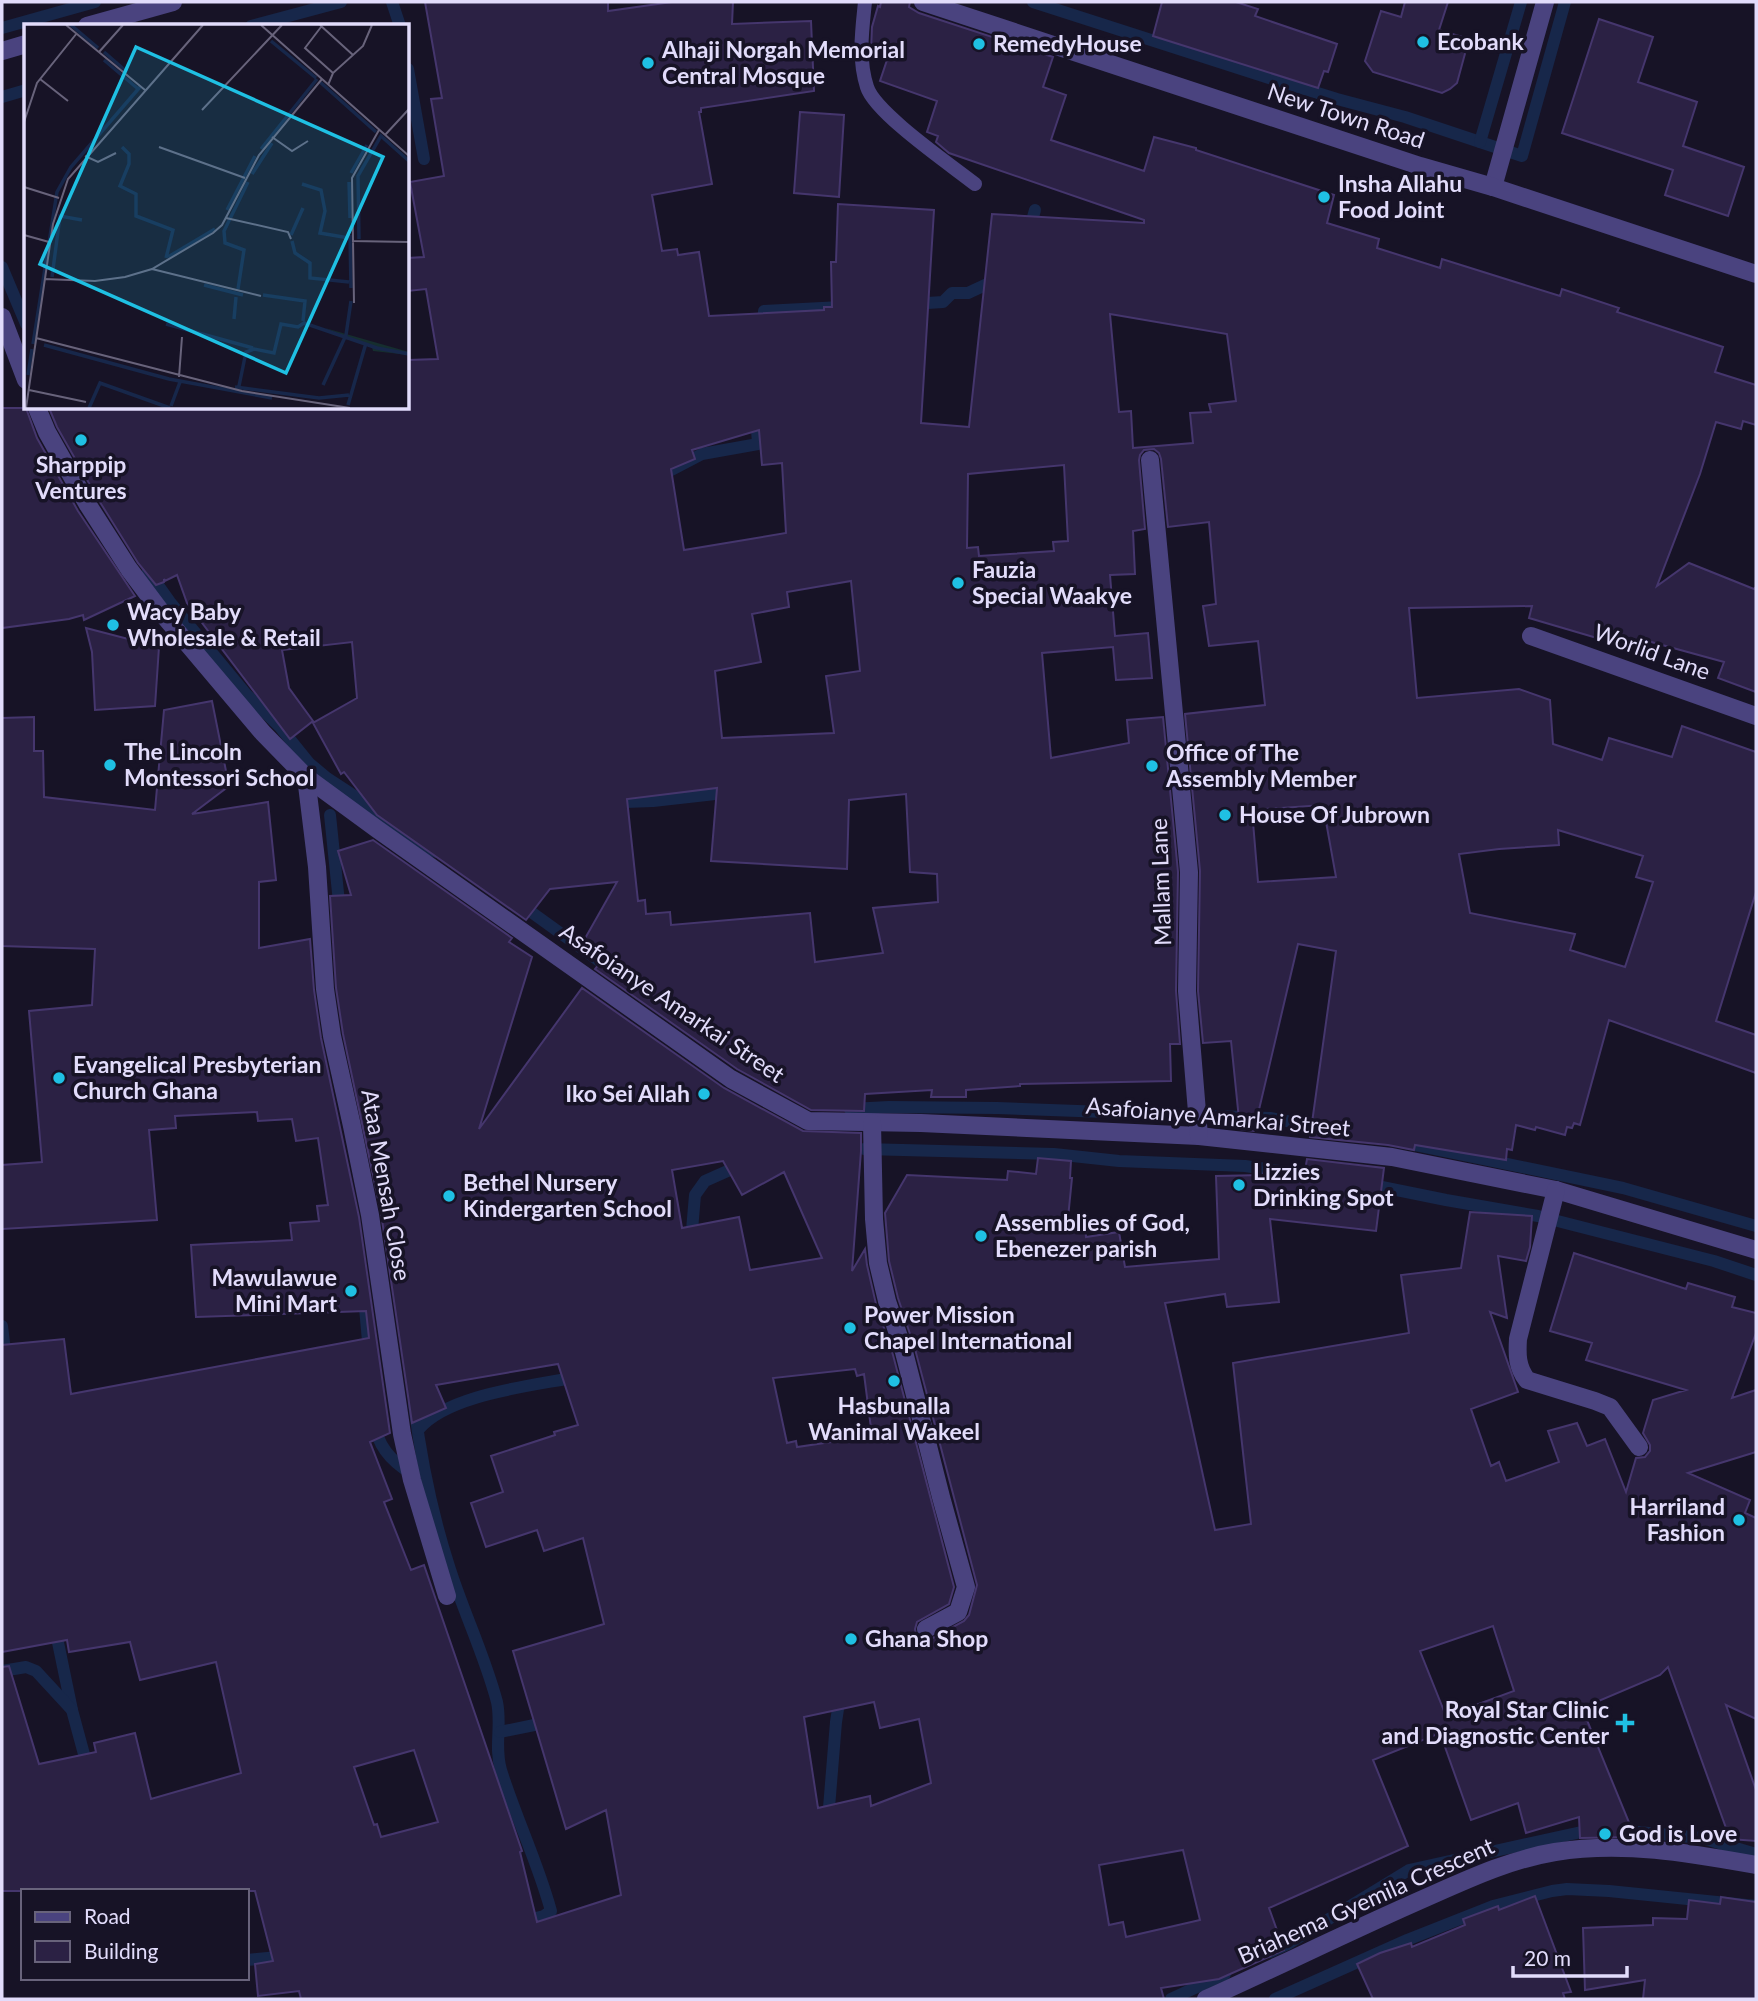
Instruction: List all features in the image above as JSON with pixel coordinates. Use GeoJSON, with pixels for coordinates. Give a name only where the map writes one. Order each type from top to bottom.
{"type":"FeatureCollection","features":[{"type":"Feature","properties":{"kind":"street"},"geometry":{"type":"LineString","coordinates":[[94,24],[173,2]]}},
{"type":"Feature","properties":{"kind":"street","name":"New Town Road"},"geometry":{"type":"LineString","coordinates":[[923,2],[1756,274]]}},
{"type":"Feature","properties":{"kind":"street"},"geometry":{"type":"LineString","coordinates":[[1493,187],[1545,2]]}},
{"type":"Feature","properties":{"kind":"street"},"geometry":{"type":"LineString","coordinates":[[2,51],[24,45]]}},
{"type":"Feature","properties":{"kind":"street"},"geometry":{"type":"LineString","coordinates":[[2,317],[24,375]]}},
{"type":"Feature","properties":{"kind":"street","name":"Asafoianye Amarkai Street"},"geometry":{"type":"LineString","coordinates":[[38,410],[47,432],[88,505],[129,569],[263,733],[306,777],[731,1079],[808,1121],[1199,1136],[1392,1157],[1556,1190],[1756,1250]]}},
{"type":"Feature","properties":{"kind":"street","name":"Mallam Lane"},"geometry":{"type":"LineString","coordinates":[[1150,460],[1189,872],[1187,991],[1199,1136]]}},
{"type":"Feature","properties":{"kind":"street","name":"Worlid Lane"},"geometry":{"type":"LineString","coordinates":[[1531,636],[1756,716]]}},
{"type":"Feature","properties":{"kind":"street","name":"Ataa Mensah Close"},"geometry":{"type":"LineString","coordinates":[[306,777],[332,1036],[370,1215],[402,1434],[412,1480],[447,1596]]}},
{"type":"Feature","properties":{"kind":"street"},"geometry":{"type":"LineString","coordinates":[[872,1123],[874,1219],[878,1263],[966,1587],[958,1612],[926,1629]]}},
{"type":"Feature","properties":{"kind":"street"},"geometry":{"type":"LineString","coordinates":[[1556,1190],[1518,1339],[1517,1359],[1521,1372],[1527,1380],[1610,1407],[1639,1447]]}},
{"type":"Feature","properties":{"kind":"street","name":"Briahema Gyemila Crescent"},"geometry":{"type":"LineString","coordinates":[[1206,1999],[1460,1883],[1522,1860],[1554,1852],[1643,1847],[1756,1865]]}},
{"type":"Feature","properties":{"kind":"lane"},"geometry":{"type":"LineString","coordinates":[[865,2],[860,50],[868,90],[884,112],[975,184]]}},
{"type":"Feature","properties":{"kind":"building"},"geometry":{"type":"Polygon","coordinates":[[[425,2],[608,2],[608,11],[672,2],[733,2],[732,24],[811,21],[814,91],[701,108],[699,112],[712,184],[652,195],[662,251],[677,249],[678,255],[699,252],[709,316],[824,310],[824,307],[832,307],[831,262],[836,262],[838,204],[934,210],[921,423],[969,427],[992,214],[1144,223],[1144,220],[949,153],[936,142],[938,136],[927,132],[937,101],[880,81],[889,54],[871,51],[872,27],[881,2],[910,2],[909,7],[919,13],[1053,57],[1043,87],[1066,95],[1051,140],[1144,171],[1154,137],[1196,148],[1334,195],[1327,223],[1379,239],[1377,248],[1440,268],[1442,259],[1560,296],[1562,289],[1619,308],[1617,312],[1723,347],[1715,372],[1756,385],[1756,425],[1743,421],[1741,429],[1716,422],[1700,474],[1657,586],[1689,563],[1754,589],[1756,587],[1756,692],[1718,678],[1724,662],[1644,640],[1641,651],[1529,618],[1532,606],[1409,608],[1417,698],[1519,689],[1550,700],[1553,744],[1602,760],[1609,738],[1672,757],[1682,726],[1756,752],[1756,892],[1716,1021],[1756,1035],[1756,1073],[1609,1020],[1580,1125],[1574,1123],[1572,1128],[1567,1127],[1565,1135],[1516,1125],[1512,1150],[1507,1149],[1506,1160],[1415,1145],[1414,1150],[1310,1137],[1336,951],[1298,944],[1254,1131],[1240,1129],[1231,1041],[1203,1043],[1198,991],[1200,871],[1185,714],[1265,705],[1258,641],[1209,646],[1203,606],[1216,604],[1209,522],[1168,527],[1161,459],[1154,449],[1144,450],[1139,460],[1145,529],[1133,531],[1135,574],[1110,575],[1115,636],[1148,633],[1152,678],[1116,680],[1113,647],[1042,653],[1051,758],[1129,743],[1127,720],[1163,717],[1178,872],[1176,991],[1180,1044],[1170,1044],[1171,1081],[1020,1084],[966,1090],[966,1097],[931,1097],[932,1090],[865,1094],[864,1111],[811,1110],[737,1069],[595,969],[604,958],[583,942],[617,882],[550,889],[526,920],[377,815],[344,772],[341,774],[313,723],[357,698],[352,642],[282,650],[289,688],[313,721],[290,739],[187,603],[177,575],[156,585],[138,563],[98,499],[50,410],[410,410],[410,360],[438,359],[426,289],[410,291],[410,258],[424,257],[410,182],[444,176],[431,99],[442,98],[425,2]],[[1110,314],[1119,412],[1131,411],[1133,448],[1193,443],[1190,413],[1211,412],[1209,404],[1236,401],[1227,334],[1110,314]],[[759,430],[692,450],[695,459],[671,469],[684,550],[786,533],[782,463],[762,465],[759,430]],[[1064,465],[968,474],[967,548],[978,547],[979,556],[1054,551],[1053,542],[1068,541],[1064,465]],[[851,581],[787,592],[789,607],[752,614],[761,662],[715,671],[722,738],[834,733],[826,676],[860,671],[851,581]],[[717,788],[627,799],[638,901],[645,900],[646,914],[670,912],[671,925],[810,913],[815,962],[883,953],[873,908],[938,902],[937,874],[910,872],[906,794],[849,800],[847,869],[711,861],[717,788]],[[1323,805],[1252,810],[1258,882],[1336,877],[1323,805]],[[1558,830],[1559,845],[1459,854],[1470,913],[1575,934],[1570,950],[1625,967],[1653,882],[1636,877],[1643,856],[1558,830]]]}},
{"type":"Feature","properties":{"kind":"building"},"geometry":{"type":"Polygon","coordinates":[[[1162,2],[1236,2],[1258,9],[1255,16],[1337,44],[1328,72],[1324,71],[1318,88],[1153,36],[1162,2]]]}},
{"type":"Feature","properties":{"kind":"building"},"geometry":{"type":"Polygon","coordinates":[[[1405,2],[1448,2],[1439,30],[1469,39],[1457,83],[1442,93],[1373,72],[1365,61],[1381,11],[1401,17],[1405,2]]]}},
{"type":"Feature","properties":{"kind":"building"},"geometry":{"type":"Polygon","coordinates":[[[1599,19],[1653,37],[1638,82],[1697,102],[1683,146],[1744,167],[1728,216],[1665,195],[1673,170],[1562,133],[1599,19]]]}},
{"type":"Feature","properties":{"kind":"building"},"geometry":{"type":"Polygon","coordinates":[[[800,112],[844,115],[839,197],[794,193],[800,112]]]}},
{"type":"Feature","properties":{"kind":"building"},"geometry":{"type":"Polygon","coordinates":[[[2,408],[24,408],[37,438],[78,511],[135,596],[84,620],[83,615],[2,628],[2,408]]]}},
{"type":"Feature","properties":{"kind":"building"},"geometry":{"type":"Polygon","coordinates":[[[86,628],[159,647],[155,706],[95,710],[92,652],[86,628]]]}},
{"type":"Feature","properties":{"kind":"building"},"geometry":{"type":"Polygon","coordinates":[[[212,701],[229,786],[192,814],[268,802],[276,880],[259,882],[259,948],[310,939],[321,1038],[359,1217],[390,1433],[370,1442],[392,1499],[384,1502],[411,1570],[424,1565],[522,1851],[520,1852],[537,1922],[621,1895],[606,1810],[566,1829],[513,1651],[604,1624],[583,1538],[544,1551],[537,1530],[486,1547],[471,1503],[503,1492],[491,1456],[578,1425],[558,1364],[436,1385],[446,1408],[412,1423],[381,1213],[343,1034],[336,988],[330,896],[351,895],[338,851],[373,840],[512,938],[509,942],[532,957],[479,1129],[582,988],[724,1088],[803,1131],[861,1133],[852,1271],[865,1249],[876,1304],[893,1355],[954,1587],[949,1604],[917,1622],[916,1635],[921,1639],[931,1639],[964,1621],[969,1615],[977,1585],[889,1261],[885,1213],[907,1175],[1007,1180],[1008,1171],[1036,1174],[1038,1158],[1071,1161],[1067,1228],[1085,1226],[1086,1237],[1119,1232],[1125,1267],[1219,1259],[1216,1176],[1263,1175],[1264,1171],[1304,1176],[1307,1159],[1384,1168],[1376,1231],[1270,1219],[1279,1302],[1227,1307],[1225,1294],[1165,1303],[1215,1530],[1251,1524],[1233,1363],[1409,1333],[1401,1275],[1461,1268],[1470,1212],[1532,1216],[1530,1247],[1526,1261],[1498,1256],[1507,1318],[1490,1312],[1518,1392],[1471,1409],[1491,1466],[1499,1462],[1506,1481],[1559,1462],[1548,1431],[1577,1423],[1587,1446],[1605,1439],[1626,1492],[1636,1458],[1645,1457],[1650,1451],[1650,1445],[1643,1433],[1653,1400],[1686,1390],[1586,1360],[1592,1343],[1550,1331],[1574,1253],[1686,1289],[1688,1283],[1735,1297],[1732,1307],[1756,1313],[1756,1333],[1732,1398],[1756,1390],[1756,1452],[1688,1473],[1750,1500],[1745,1513],[1756,1518],[1756,1719],[1726,1705],[1756,1790],[1756,1841],[1730,1839],[1668,1667],[1660,1675],[1582,1708],[1635,1837],[1580,1838],[1579,1817],[1526,1833],[1518,1803],[1471,1820],[1440,1733],[1373,1760],[1408,1846],[1269,1908],[1284,1950],[1219,1979],[1161,1988],[1164,1999],[301,1999],[299,1991],[258,1996],[255,1964],[273,1961],[255,1891],[2,1891],[2,1667],[9,1666],[39,1764],[96,1752],[94,1743],[135,1733],[151,1799],[241,1773],[216,1662],[140,1680],[130,1642],[69,1652],[67,1640],[2,1652],[2,1345],[64,1339],[71,1394],[369,1338],[366,1311],[196,1317],[191,1245],[292,1240],[290,1223],[319,1221],[317,1206],[328,1205],[318,1138],[296,1141],[292,1119],[258,1121],[257,1112],[175,1116],[176,1128],[149,1130],[157,1220],[2,1229],[2,1165],[42,1162],[29,1011],[92,1005],[95,949],[2,946],[2,718],[34,717],[34,751],[43,751],[44,797],[155,810],[164,710],[212,701]],[[723,1161],[672,1170],[682,1228],[739,1217],[750,1270],[822,1258],[784,1172],[742,1195],[723,1161]],[[855,1369],[773,1378],[787,1443],[796,1441],[797,1447],[872,1436],[864,1374],[857,1376],[855,1369]],[[1493,1626],[1420,1651],[1446,1716],[1514,1691],[1493,1626]],[[874,1702],[804,1717],[818,1808],[870,1796],[871,1806],[931,1783],[919,1719],[880,1728],[874,1702]],[[414,1750],[354,1767],[374,1825],[377,1824],[381,1837],[438,1822],[414,1750]],[[1183,1850],[1099,1865],[1109,1925],[1123,1922],[1126,1937],[1200,1920],[1183,1850]]]}},
{"type":"Feature","properties":{"kind":"building"},"geometry":{"type":"Polygon","coordinates":[[[1535,1896],[1571,1992],[1563,1993],[1565,1999],[1373,1999],[1357,1964],[1411,1943],[1412,1947],[1465,1925],[1463,1919],[1498,1906],[1499,1910],[1535,1896]]]}},
{"type":"Feature","properties":{"kind":"building"},"geometry":{"type":"Polygon","coordinates":[[[1721,1897],[1756,1902],[1756,1999],[1643,1999],[1645,1980],[1585,1990],[1583,1928],[1653,1925],[1653,1918],[1687,1919],[1689,1900],[1720,1904],[1721,1897]]]}},
{"type":"Feature","properties":{"kind":"waterway"},"geometry":{"type":"LineString","coordinates":[[2,28],[95,2]]}},
{"type":"Feature","properties":{"kind":"waterway"},"geometry":{"type":"LineString","coordinates":[[258,24],[341,2]]}},
{"type":"Feature","properties":{"kind":"waterway"},"geometry":{"type":"LineString","coordinates":[[392,2],[399,24]]}},
{"type":"Feature","properties":{"kind":"waterway"},"geometry":{"type":"LineString","coordinates":[[1033,2],[1522,156],[1565,2]]}},
{"type":"Feature","properties":{"kind":"waterway"},"geometry":{"type":"LineString","coordinates":[[1480,142],[1521,2]]}},
{"type":"Feature","properties":{"kind":"waterway"},"geometry":{"type":"LineString","coordinates":[[410,80],[424,159]]}},
{"type":"Feature","properties":{"kind":"waterway"},"geometry":{"type":"LineString","coordinates":[[2,97],[24,91]]}},
{"type":"Feature","properties":{"kind":"waterway"},"geometry":{"type":"LineString","coordinates":[[1029,231],[1035,210]]}},
{"type":"Feature","properties":{"kind":"waterway"},"geometry":{"type":"LineString","coordinates":[[2,267],[24,319]]}},
{"type":"Feature","properties":{"kind":"waterway"},"geometry":{"type":"LineString","coordinates":[[912,304],[943,302],[952,293],[968,293],[998,279]]}},
{"type":"Feature","properties":{"kind":"waterway"},"geometry":{"type":"LineString","coordinates":[[763,328],[764,311],[841,307]]}},
{"type":"Feature","properties":{"kind":"waterway"},"geometry":{"type":"LineString","coordinates":[[658,477],[702,454],[758,444],[756,415]]}},
{"type":"Feature","properties":{"kind":"waterway"},"geometry":{"type":"LineString","coordinates":[[148,571],[170,602],[246,694],[280,727],[309,763],[356,797],[385,825],[412,843],[437,852]]}},
{"type":"Feature","properties":{"kind":"waterway"},"geometry":{"type":"LineString","coordinates":[[625,802],[733,792]]}},
{"type":"Feature","properties":{"kind":"waterway"},"geometry":{"type":"LineString","coordinates":[[330,815],[340,912]]}},
{"type":"Feature","properties":{"kind":"waterway"},"geometry":{"type":"LineString","coordinates":[[520,904],[613,971]]}},
{"type":"Feature","properties":{"kind":"waterway"},"geometry":{"type":"LineString","coordinates":[[850,1109],[997,1108],[1270,1118],[1328,1129]]}},
{"type":"Feature","properties":{"kind":"waterway"},"geometry":{"type":"LineString","coordinates":[[1401,1142],[1623,1188],[1756,1226]]}},
{"type":"Feature","properties":{"kind":"waterway"},"geometry":{"type":"LineString","coordinates":[[864,1149],[1054,1154],[1119,1161],[1245,1166],[1321,1177]]}},
{"type":"Feature","properties":{"kind":"waterway"},"geometry":{"type":"LineString","coordinates":[[691,1242],[695,1195],[705,1181],[741,1165]]}},
{"type":"Feature","properties":{"kind":"waterway"},"geometry":{"type":"LineString","coordinates":[[1367,1184],[1538,1216],[1714,1261],[1756,1275]]}},
{"type":"Feature","properties":{"kind":"waterway"},"geometry":{"type":"LineString","coordinates":[[364,1297],[369,1352]]}},
{"type":"Feature","properties":{"kind":"waterway"},"geometry":{"type":"LineString","coordinates":[[2,1326],[6,1359]]}},
{"type":"Feature","properties":{"kind":"waterway"},"geometry":{"type":"LineString","coordinates":[[418,1430],[431,1418],[469,1400],[491,1393],[577,1377]]}},
{"type":"Feature","properties":{"kind":"waterway"},"geometry":{"type":"LineString","coordinates":[[414,1404],[437,1526],[497,1702],[501,1770],[551,1911],[544,1916],[523,1921]]}},
{"type":"Feature","properties":{"kind":"waterway"},"geometry":{"type":"LineString","coordinates":[[375,1423],[379,1439],[387,1453],[412,1474]]}},
{"type":"Feature","properties":{"kind":"waterway"},"geometry":{"type":"LineString","coordinates":[[55,1628],[72,1710]]}},
{"type":"Feature","properties":{"kind":"waterway"},"geometry":{"type":"LineString","coordinates":[[2,1671],[26,1667],[36,1671],[72,1710],[88,1769]]}},
{"type":"Feature","properties":{"kind":"waterway"},"geometry":{"type":"LineString","coordinates":[[828,1820],[840,1696]]}},
{"type":"Feature","properties":{"kind":"waterway"},"geometry":{"type":"LineString","coordinates":[[500,1732],[549,1722]]}},
{"type":"Feature","properties":{"kind":"waterway"},"geometry":{"type":"LineString","coordinates":[[1270,1952],[1288,1944],[1409,1870],[1595,1829]]}},
{"type":"Feature","properties":{"kind":"waterway"},"geometry":{"type":"LineString","coordinates":[[1617,1830],[1702,1838],[1756,1854]]}},
{"type":"Feature","properties":{"kind":"waterway"},"geometry":{"type":"LineString","coordinates":[[1275,1999],[1407,1940],[1493,1906],[1552,1891],[1609,1891],[1756,1906]]}},
{"type":"Feature","properties":{"kind":"waterway"},"geometry":{"type":"LineString","coordinates":[[248,1960],[288,1956]]}},
{"type":"Feature","properties":{"kind":"waterway"},"geometry":{"type":"LineString","coordinates":[[1171,1999],[1225,1974]]}},
{"type":"Feature","properties":{"kind":"place","name":"Ecobank"},"geometry":{"type":"Point","coordinates":[1423,42]}},
{"type":"Feature","properties":{"kind":"place","name":"RemedyHouse"},"geometry":{"type":"Point","coordinates":[979,44]}},
{"type":"Feature","properties":{"kind":"place","name":"Alhaji Norgah Memorial Central Mosque"},"geometry":{"type":"Point","coordinates":[648,63]}},
{"type":"Feature","properties":{"kind":"place","name":"Insha Allahu Food Joint"},"geometry":{"type":"Point","coordinates":[1324,197]}},
{"type":"Feature","properties":{"kind":"place","name":"Sharppip Ventures"},"geometry":{"type":"Point","coordinates":[81,440]}},
{"type":"Feature","properties":{"kind":"place","name":"Fauzia Special Waakye"},"geometry":{"type":"Point","coordinates":[958,583]}},
{"type":"Feature","properties":{"kind":"place","name":"Wacy Baby Wholesale & Retail"},"geometry":{"type":"Point","coordinates":[113,625]}},
{"type":"Feature","properties":{"kind":"place","name":"The Lincoln Montessori School"},"geometry":{"type":"Point","coordinates":[110,765]}},
{"type":"Feature","properties":{"kind":"place","name":"Office of The Assembly Member"},"geometry":{"type":"Point","coordinates":[1152,766]}},
{"type":"Feature","properties":{"kind":"place","name":"House Of Jubrown"},"geometry":{"type":"Point","coordinates":[1225,815]}},
{"type":"Feature","properties":{"kind":"place","name":"Evangelical Presbyterian Church Ghana"},"geometry":{"type":"Point","coordinates":[59,1078]}},
{"type":"Feature","properties":{"kind":"place","name":"Iko Sei Allah"},"geometry":{"type":"Point","coordinates":[704,1094]}},
{"type":"Feature","properties":{"kind":"place","name":"Lizzies Drinking Spot"},"geometry":{"type":"Point","coordinates":[1239,1185]}},
{"type":"Feature","properties":{"kind":"place","name":"Bethel Nursery Kindergarten School"},"geometry":{"type":"Point","coordinates":[449,1196]}},
{"type":"Feature","properties":{"kind":"place","name":"Assemblies of God, Ebenezer parish"},"geometry":{"type":"Point","coordinates":[981,1236]}},
{"type":"Feature","properties":{"kind":"place","name":"Mawulawue Mini Mart"},"geometry":{"type":"Point","coordinates":[351,1291]}},
{"type":"Feature","properties":{"kind":"place","name":"Power Mission Chapel International"},"geometry":{"type":"Point","coordinates":[850,1328]}},
{"type":"Feature","properties":{"kind":"place","name":"Hasbunalla Wanimal Wakeel"},"geometry":{"type":"Point","coordinates":[894,1381]}},
{"type":"Feature","properties":{"kind":"place","name":"Harriland Fashion"},"geometry":{"type":"Point","coordinates":[1739,1520]}},
{"type":"Feature","properties":{"kind":"place","name":"Ghana Shop"},"geometry":{"type":"Point","coordinates":[851,1639]}},
{"type":"Feature","properties":{"kind":"place","name":"Royal Star Clinic and Diagnostic Center"},"geometry":{"type":"Point","coordinates":[1625,1723]}},
{"type":"Feature","properties":{"kind":"place","name":"God is Love"},"geometry":{"type":"Point","coordinates":[1605,1834]}}]}
